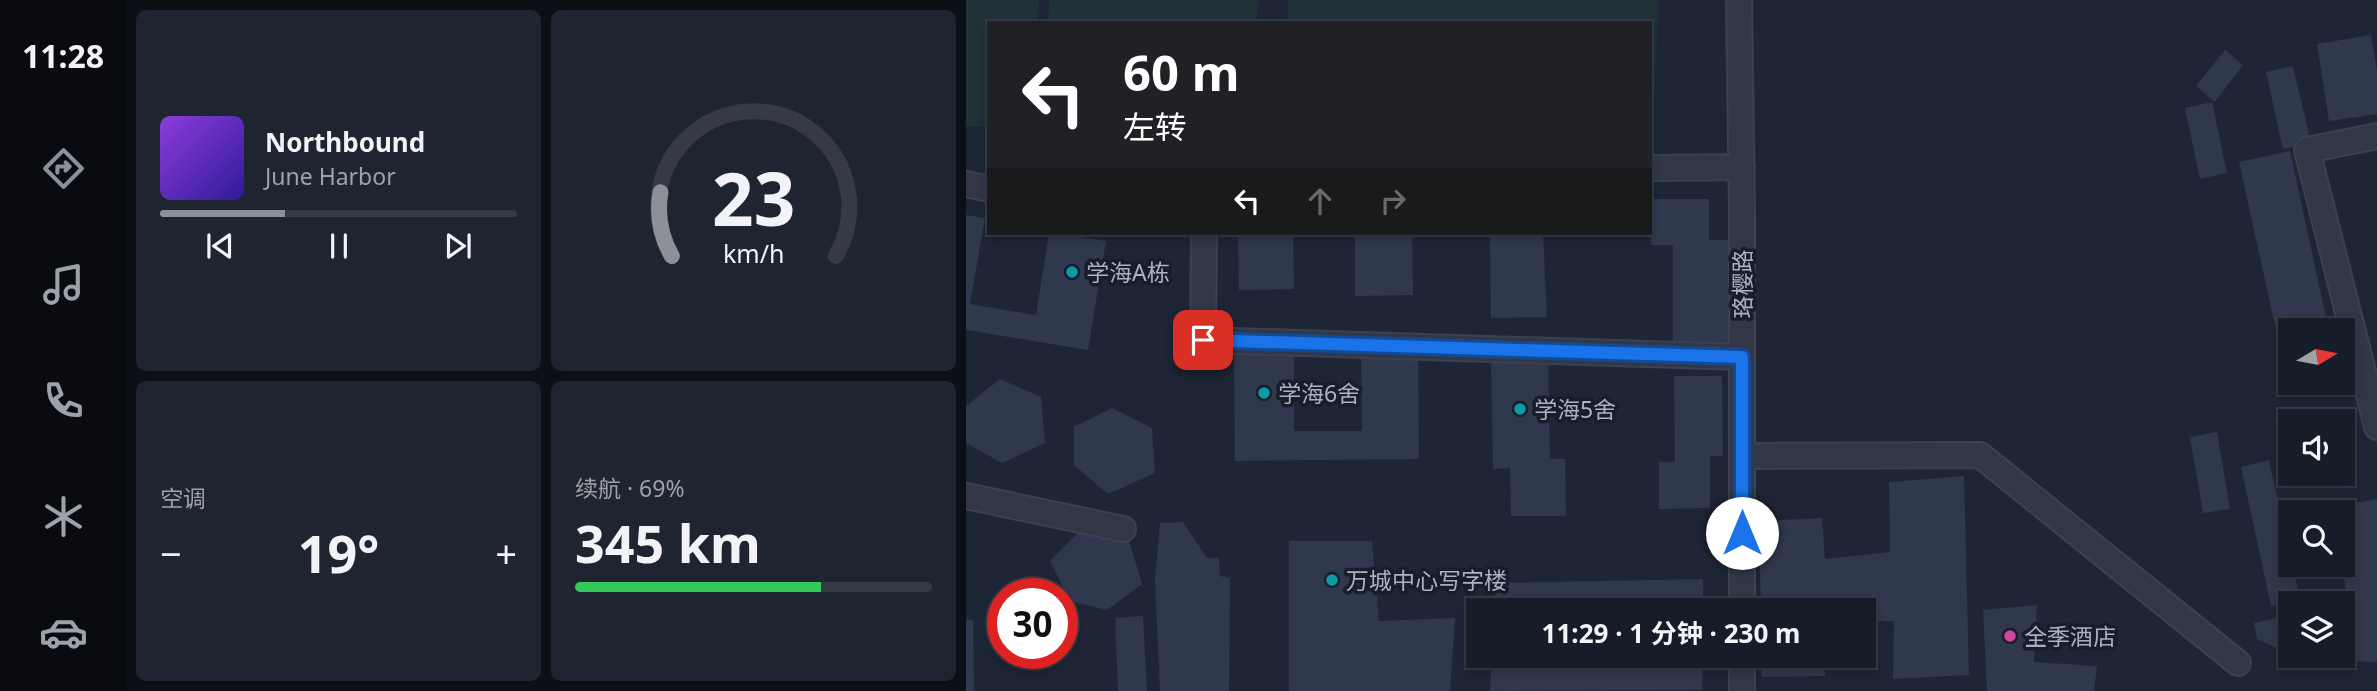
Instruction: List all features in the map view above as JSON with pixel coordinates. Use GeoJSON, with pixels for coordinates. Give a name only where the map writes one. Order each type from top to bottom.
{"type":"FeatureCollection","features":[{"type":"Feature","properties":{"kind":"street","name":"珞樱路"},"geometry":{"type":"LineString","coordinates":[[1739,0],[1742,167],[1742,598]]}},
{"type":"Feature","properties":{"kind":"street"},"geometry":{"type":"LineString","coordinates":[[2377,136],[2307,150],[2369,363],[2377,427]]}},
{"type":"Feature","properties":{"kind":"street"},"geometry":{"type":"LineString","coordinates":[[1652,168],[1742,167]]}},
{"type":"Feature","properties":{"kind":"street"},"geometry":{"type":"LineString","coordinates":[[966,184],[987,189]]}},
{"type":"Feature","properties":{"kind":"street"},"geometry":{"type":"LineString","coordinates":[[1196,235],[1203,340],[1742,357]]}},
{"type":"Feature","properties":{"kind":"street"},"geometry":{"type":"LineString","coordinates":[[1742,456],[1980,455],[2238,663]]}},
{"type":"Feature","properties":{"kind":"street"},"geometry":{"type":"LineString","coordinates":[[966,496],[1123,529]]}},
{"type":"Feature","properties":{"kind":"street"},"geometry":{"type":"LineString","coordinates":[[1742,668],[1742,691]]}},
{"type":"Feature","properties":{"kind":"shaded area"},"geometry":{"type":"Polygon","coordinates":[[[966,0],[1039,0],[1038,21],[987,21],[987,127],[966,126],[966,0]]]}},
{"type":"Feature","properties":{"kind":"shaded area"},"geometry":{"type":"Polygon","coordinates":[[[1049,0],[1258,0],[1257,21],[1048,21],[1049,0]]]}},
{"type":"Feature","properties":{"kind":"shaded area"},"geometry":{"type":"Polygon","coordinates":[[[1288,0],[1659,0],[1652,144],[1652,21],[1287,21],[1288,0]]]}},
{"type":"Feature","properties":{"kind":"building"},"geometry":{"type":"Polygon","coordinates":[[[2371,35],[2377,71],[2377,114],[2329,121],[2317,44],[2371,35]]]}},
{"type":"Feature","properties":{"kind":"building"},"geometry":{"type":"Polygon","coordinates":[[[2225,50],[2243,65],[2215,102],[2196,86],[2225,50]]]}},
{"type":"Feature","properties":{"kind":"building"},"geometry":{"type":"Polygon","coordinates":[[[2293,66],[2311,143],[2283,149],[2266,72],[2293,66]]]}},
{"type":"Feature","properties":{"kind":"building"},"geometry":{"type":"Polygon","coordinates":[[[2212,102],[2227,173],[2200,179],[2185,108],[2212,102]]]}},
{"type":"Feature","properties":{"kind":"building"},"geometry":{"type":"Polygon","coordinates":[[[2290,151],[2326,318],[2278,318],[2278,339],[2239,162],[2290,151]]]}},
{"type":"Feature","properties":{"kind":"building"},"geometry":{"type":"Polygon","coordinates":[[[1652,199],[1709,199],[1709,240],[1728,240],[1728,345],[1673,345],[1673,245],[1651,245],[1652,199]]]}},
{"type":"Feature","properties":{"kind":"building","name":"学海A栋"},"geometry":{"type":"Polygon","coordinates":[[[966,215],[985,218],[970,304],[1036,315],[1049,235],[1106,241],[1088,350],[966,330],[966,215]]]}},
{"type":"Feature","properties":{"kind":"building"},"geometry":{"type":"Polygon","coordinates":[[[1238,235],[1293,235],[1294,289],[1239,290],[1238,235]]]}},
{"type":"Feature","properties":{"kind":"building"},"geometry":{"type":"Polygon","coordinates":[[[1355,235],[1412,235],[1413,295],[1355,296],[1355,235]]]}},
{"type":"Feature","properties":{"kind":"building"},"geometry":{"type":"Polygon","coordinates":[[[1490,235],[1543,235],[1547,317],[1491,318],[1490,235]]]}},
{"type":"Feature","properties":{"kind":"building","name":"学海6舍"},"geometry":{"type":"Polygon","coordinates":[[[1294,354],[1294,431],[1362,431],[1361,354],[1418,354],[1419,459],[1235,461],[1234,355],[1294,354]]]}},
{"type":"Feature","properties":{"kind":"building","name":"学海5舍"},"geometry":{"type":"Polygon","coordinates":[[[1491,358],[1548,358],[1550,459],[1565,459],[1566,516],[1511,516],[1510,468],[1493,469],[1491,358]]]}},
{"type":"Feature","properties":{"kind":"building"},"geometry":{"type":"Polygon","coordinates":[[[1674,376],[1722,376],[1723,456],[1710,456],[1710,508],[1659,509],[1659,462],[1675,462],[1674,376]]]}},
{"type":"Feature","properties":{"kind":"building"},"geometry":{"type":"Polygon","coordinates":[[[1000,379],[1041,397],[1045,443],[1002,463],[966,443],[966,406],[1000,379]]]}},
{"type":"Feature","properties":{"kind":"building"},"geometry":{"type":"Polygon","coordinates":[[[1112,408],[1152,428],[1155,473],[1108,494],[1074,465],[1074,427],[1112,408]]]}},
{"type":"Feature","properties":{"kind":"building"},"geometry":{"type":"Polygon","coordinates":[[[2217,432],[2230,509],[2203,513],[2190,437],[2217,432]]]}},
{"type":"Feature","properties":{"kind":"building"},"geometry":{"type":"Polygon","coordinates":[[[2269,460],[2278,500],[2278,577],[2295,577],[2298,591],[2278,591],[2278,604],[2271,606],[2241,467],[2269,460]]]}},
{"type":"Feature","properties":{"kind":"building"},"geometry":{"type":"Polygon","coordinates":[[[1964,476],[1969,675],[1893,679],[1894,621],[1876,621],[1876,598],[1761,598],[1759,521],[1822,518],[1825,559],[1890,552],[1889,482],[1964,476]]]}},
{"type":"Feature","properties":{"kind":"building"},"geometry":{"type":"Polygon","coordinates":[[[2377,499],[2377,662],[2355,661],[2355,591],[2346,591],[2344,577],[2355,577],[2355,503],[2377,499]]]}},
{"type":"Feature","properties":{"kind":"building"},"geometry":{"type":"Polygon","coordinates":[[[1183,522],[1207,558],[1219,558],[1220,576],[1230,578],[1229,691],[1160,691],[1155,580],[1160,523],[1183,522]]]}},
{"type":"Feature","properties":{"kind":"building"},"geometry":{"type":"Polygon","coordinates":[[[1083,528],[1128,537],[1142,584],[1107,610],[1078,603],[1078,578],[1058,578],[1050,561],[1083,528]]]}},
{"type":"Feature","properties":{"kind":"building","name":"万城中心写字楼"},"geometry":{"type":"Polygon","coordinates":[[[1289,541],[1372,541],[1379,621],[1455,618],[1450,691],[1289,691],[1289,541]]]}},
{"type":"Feature","properties":{"kind":"building"},"geometry":{"type":"Polygon","coordinates":[[[1703,579],[1703,598],[1495,598],[1496,583],[1703,579]]]}},
{"type":"Feature","properties":{"kind":"building","name":"全季酒店"},"geometry":{"type":"Polygon","coordinates":[[[2037,605],[2034,662],[2097,666],[2094,691],[1987,691],[1983,610],[2037,605]]]}},
{"type":"Feature","properties":{"kind":"building"},"geometry":{"type":"Polygon","coordinates":[[[1143,616],[1147,691],[1118,691],[1115,618],[1143,616]]]}},
{"type":"Feature","properties":{"kind":"building"},"geometry":{"type":"Polygon","coordinates":[[[2278,618],[2278,649],[2257,639],[2254,623],[2278,618]]]}},
{"type":"Feature","properties":{"kind":"building"},"geometry":{"type":"Polygon","coordinates":[[[966,620],[973,620],[974,691],[966,691],[966,620]]]}},
{"type":"Feature","properties":{"kind":"building"},"geometry":{"type":"Polygon","coordinates":[[[1491,668],[1703,668],[1702,690],[1490,691],[1491,668]]]}},
{"type":"Feature","properties":{"kind":"building"},"geometry":{"type":"Polygon","coordinates":[[[1762,668],[1825,668],[1825,676],[1762,677],[1762,668]]]}},
{"type":"Feature","properties":{"kind":"place","name":"学海A栋"},"geometry":{"type":"Point","coordinates":[1072,272]}},
{"type":"Feature","properties":{"kind":"place","name":"学海6舍"},"geometry":{"type":"Point","coordinates":[1264,393]}},
{"type":"Feature","properties":{"kind":"place","name":"学海5舍"},"geometry":{"type":"Point","coordinates":[1520,409]}},
{"type":"Feature","properties":{"kind":"place","name":"万城中心写字楼"},"geometry":{"type":"Point","coordinates":[1332,580]}},
{"type":"Feature","properties":{"kind":"place","name":"全季酒店"},"geometry":{"type":"Point","coordinates":[2010,636]}},
{"type":"Feature","properties":{"kind":"route"},"geometry":{"type":"LineString","coordinates":[[1203,340],[1742,357],[1742,533]]}}]}
